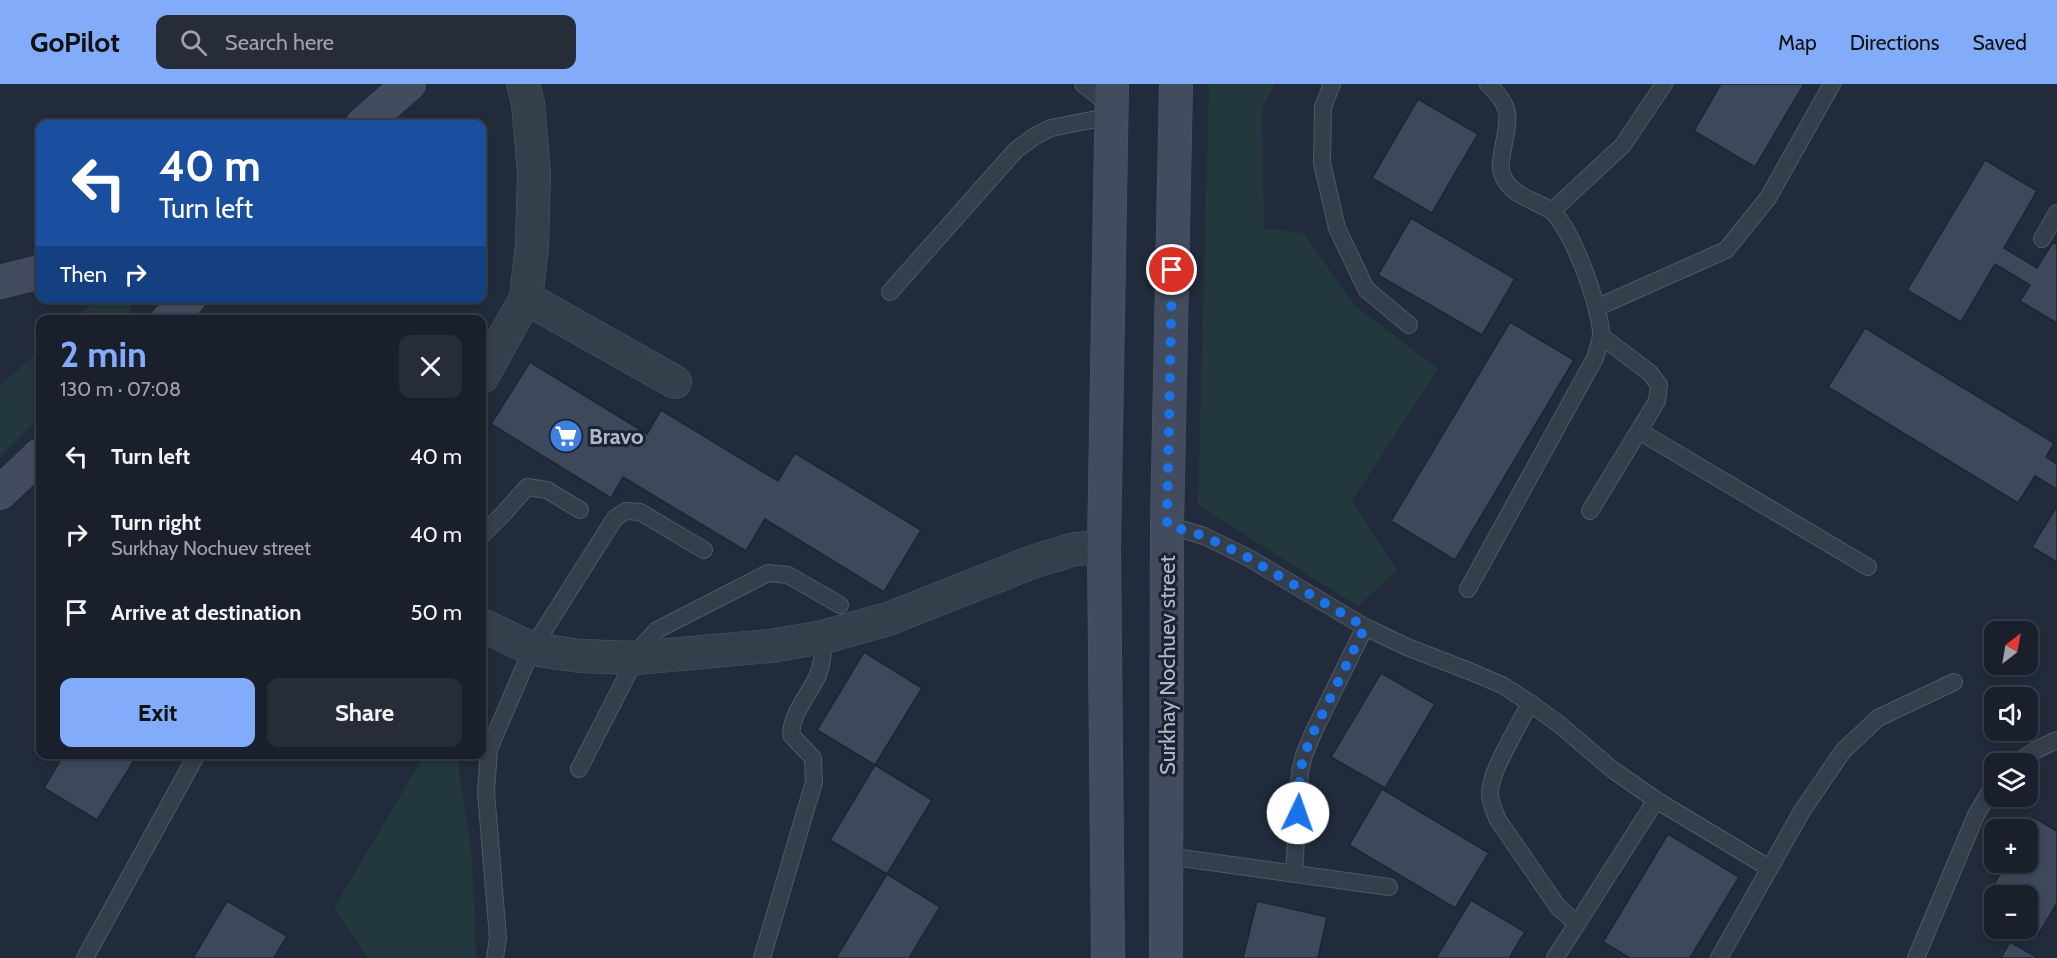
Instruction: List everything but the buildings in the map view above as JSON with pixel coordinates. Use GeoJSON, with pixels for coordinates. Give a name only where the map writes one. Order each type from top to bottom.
{"type":"FeatureCollection","features":[{"type":"Feature","properties":{"kind":"street"},"geometry":{"type":"LineString","coordinates":[[368,120],[409,84]]}},
{"type":"Feature","properties":{"kind":"street"},"geometry":{"type":"LineString","coordinates":[[486,370],[526,298],[532,246],[534,173],[528,103],[523,84]]}},
{"type":"Feature","properties":{"kind":"street","name":"Surkhay Nochuev street"},"geometry":{"type":"LineString","coordinates":[[1166,958],[1167,525],[1176,84]]}},
{"type":"Feature","properties":{"kind":"street"},"geometry":{"type":"LineString","coordinates":[[1108,958],[1104,547],[1112,102]]}},
{"type":"Feature","properties":{"kind":"street"},"geometry":{"type":"LineString","coordinates":[[0,282],[36,273]]}},
{"type":"Feature","properties":{"kind":"street"},"geometry":{"type":"LineString","coordinates":[[526,298],[675,382]]}},
{"type":"Feature","properties":{"kind":"street"},"geometry":{"type":"LineString","coordinates":[[173,315],[184,303]]}},
{"type":"Feature","properties":{"kind":"street"},"geometry":{"type":"LineString","coordinates":[[0,493],[36,459]]}},
{"type":"Feature","properties":{"kind":"street"},"geometry":{"type":"LineString","coordinates":[[486,627],[531,649],[580,656],[636,658],[770,646],[823,637],[888,619],[1035,561],[1075,549],[1104,547]]}},
{"type":"Feature","properties":{"kind":"lane"},"geometry":{"type":"LineString","coordinates":[[1083,84],[1112,102]]}},
{"type":"Feature","properties":{"kind":"lane"},"geometry":{"type":"LineString","coordinates":[[1332,84],[1323,107],[1323,163],[1336,228],[1366,289],[1409,324]]}},
{"type":"Feature","properties":{"kind":"lane"},"geometry":{"type":"LineString","coordinates":[[1468,589],[1595,358],[1601,336],[1598,307],[1566,228],[1552,211],[1516,192],[1504,180],[1500,168],[1509,115],[1503,98],[1488,84]]}},
{"type":"Feature","properties":{"kind":"lane"},"geometry":{"type":"LineString","coordinates":[[1552,211],[1623,145],[1664,84]]}},
{"type":"Feature","properties":{"kind":"lane"},"geometry":{"type":"LineString","coordinates":[[1598,307],[1726,250],[1768,198],[1832,84]]}},
{"type":"Feature","properties":{"kind":"lane"},"geometry":{"type":"LineString","coordinates":[[890,292],[1016,150],[1035,136],[1112,102]]}},
{"type":"Feature","properties":{"kind":"lane"},"geometry":{"type":"LineString","coordinates":[[2042,238],[2057,213]]}},
{"type":"Feature","properties":{"kind":"lane"},"geometry":{"type":"LineString","coordinates":[[1590,511],[1657,401],[1659,385],[1650,373],[1601,336]]}},
{"type":"Feature","properties":{"kind":"lane"},"geometry":{"type":"LineString","coordinates":[[1639,431],[1868,567]]}},
{"type":"Feature","properties":{"kind":"lane"},"geometry":{"type":"LineString","coordinates":[[486,531],[527,487],[547,490],[580,510]]}},
{"type":"Feature","properties":{"kind":"lane"},"geometry":{"type":"LineString","coordinates":[[495,958],[498,938],[486,792],[489,749],[531,649],[615,518],[626,511],[640,512],[704,550]]}},
{"type":"Feature","properties":{"kind":"lane"},"geometry":{"type":"LineString","coordinates":[[1167,525],[1204,536],[1247,557],[1365,627],[1502,686],[1560,725],[1613,770],[1656,800],[1769,868]]}},
{"type":"Feature","properties":{"kind":"lane"},"geometry":{"type":"LineString","coordinates":[[579,769],[636,658],[644,644],[657,630],[768,573],[788,575],[840,605]]}},
{"type":"Feature","properties":{"kind":"lane"},"geometry":{"type":"LineString","coordinates":[[1294,874],[1300,772],[1304,755],[1365,627]]}},
{"type":"Feature","properties":{"kind":"lane"},"geometry":{"type":"LineString","coordinates":[[762,958],[814,782],[813,758],[791,735],[791,723],[817,676],[822,661],[823,637]]}},
{"type":"Feature","properties":{"kind":"lane"},"geometry":{"type":"LineString","coordinates":[[1719,958],[1802,811],[1843,751],[1878,718],[1954,682]]}},
{"type":"Feature","properties":{"kind":"lane"},"geometry":{"type":"LineString","coordinates":[[1530,703],[1497,768],[1489,791],[1492,807],[1498,820],[1558,907],[1577,924]]}},
{"type":"Feature","properties":{"kind":"lane"},"geometry":{"type":"LineString","coordinates":[[2032,753],[2057,740]]}},
{"type":"Feature","properties":{"kind":"lane"},"geometry":{"type":"LineString","coordinates":[[85,958],[194,759]]}},
{"type":"Feature","properties":{"kind":"lane"},"geometry":{"type":"LineString","coordinates":[[1556,958],[1656,800]]}},
{"type":"Feature","properties":{"kind":"lane"},"geometry":{"type":"LineString","coordinates":[[1916,958],[1976,815],[1984,802]]}},
{"type":"Feature","properties":{"kind":"lane"},"geometry":{"type":"LineString","coordinates":[[1167,856],[1389,888]]}},
{"type":"Feature","properties":{"kind":"green space"},"geometry":{"type":"Polygon","coordinates":[[[1209,84],[1275,84],[1262,108],[1264,229],[1304,233],[1353,304],[1438,369],[1352,501],[1397,570],[1358,606],[1198,505],[1209,84]]]}},
{"type":"Feature","properties":{"kind":"green space"},"geometry":{"type":"Polygon","coordinates":[[[92,303],[132,303],[130,315],[79,315],[92,303]]]}},
{"type":"Feature","properties":{"kind":"green space"},"geometry":{"type":"Polygon","coordinates":[[[36,354],[36,421],[0,457],[0,386],[36,354]]]}},
{"type":"Feature","properties":{"kind":"green space"},"geometry":{"type":"Polygon","coordinates":[[[422,759],[458,759],[472,857],[476,958],[368,958],[334,908],[422,759]]]}},
{"type":"Feature","properties":{"kind":"place","name":"Bravo"},"geometry":{"type":"Point","coordinates":[566,436]}},
{"type":"Feature","properties":{"kind":"route"},"geometry":{"type":"LineString","coordinates":[[1172,270],[1167,525],[1204,536],[1247,557],[1365,627],[1304,755],[1300,772],[1298,813]]}}]}
